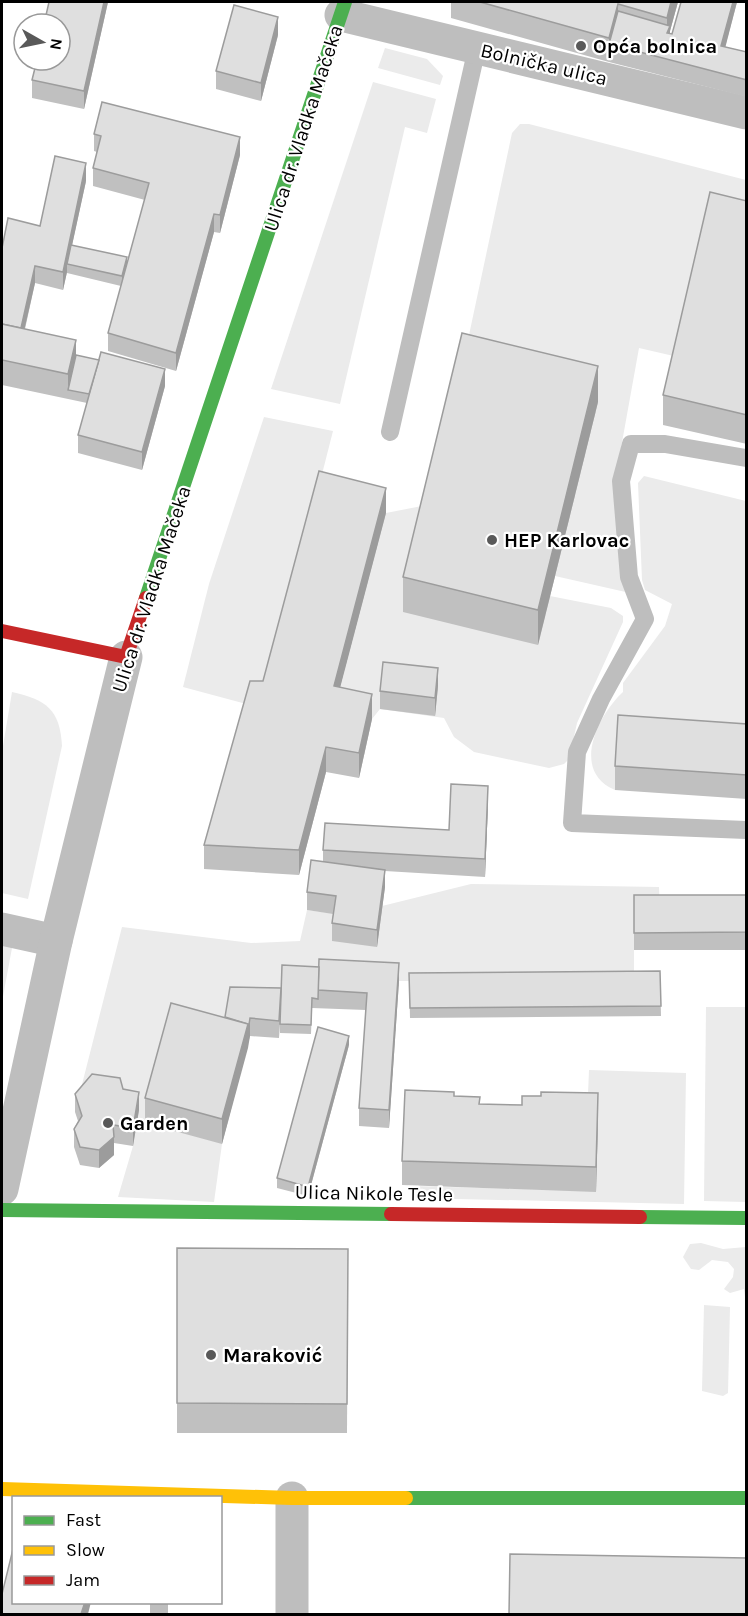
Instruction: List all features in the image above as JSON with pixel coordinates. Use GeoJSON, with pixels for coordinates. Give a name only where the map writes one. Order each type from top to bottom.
{"type":"FeatureCollection","features":[{"type":"Feature","properties":{"kind":"street","name":"Bolnička ulica"},"geometry":{"type":"LineString","coordinates":[[343,8],[477,48],[747,113]]}},
{"type":"Feature","properties":{"kind":"street","name":"Ulica dr. Vladka Mačeka"},"geometry":{"type":"LineString","coordinates":[[2,1189],[56,941],[126,657],[343,8]]}},
{"type":"Feature","properties":{"kind":"street"},"geometry":{"type":"LineString","coordinates":[[2,631],[126,657]]}},
{"type":"Feature","properties":{"kind":"street"},"geometry":{"type":"LineString","coordinates":[[2,929],[56,941]]}},
{"type":"Feature","properties":{"kind":"street","name":"Ulica Nikole Tesle"},"geometry":{"type":"LineString","coordinates":[[2,1210],[747,1218]]}},
{"type":"Feature","properties":{"kind":"street"},"geometry":{"type":"LineString","coordinates":[[2,1489],[163,1496]]}},
{"type":"Feature","properties":{"kind":"street"},"geometry":{"type":"LineString","coordinates":[[222,1497],[747,1498]]}},
{"type":"Feature","properties":{"kind":"street"},"geometry":{"type":"LineString","coordinates":[[292,1498],[292,1614]]}},
{"type":"Feature","properties":{"kind":"lane"},"geometry":{"type":"LineString","coordinates":[[390,432],[477,48]]}},
{"type":"Feature","properties":{"kind":"lane"},"geometry":{"type":"LineString","coordinates":[[747,458],[665,444],[631,444],[621,481],[630,577],[645,619],[601,699],[577,752],[572,823],[747,830]]}},
{"type":"Feature","properties":{"kind":"shaded area"},"geometry":{"type":"Polygon","coordinates":[[[385,48],[427,59],[443,76],[440,85],[378,68],[385,48]]]}},
{"type":"Feature","properties":{"kind":"shaded area"},"geometry":{"type":"Polygon","coordinates":[[[373,82],[436,99],[427,133],[405,127],[340,404],[271,389],[373,82]]]}},
{"type":"Feature","properties":{"kind":"shaded area"},"geometry":{"type":"Polygon","coordinates":[[[520,124],[529,124],[746,180],[746,230],[678,357],[639,348],[619,459],[630,593],[555,576],[462,368],[512,133],[520,124]]]}},
{"type":"Feature","properties":{"kind":"shaded area"},"geometry":{"type":"Polygon","coordinates":[[[264,417],[333,431],[263,706],[250,705],[183,687],[209,584],[264,417]]]}},
{"type":"Feature","properties":{"kind":"shaded area"},"geometry":{"type":"Polygon","coordinates":[[[644,476],[746,501],[746,749],[619,740],[615,790],[601,781],[594,770],[591,757],[593,742],[605,714],[623,692],[623,683],[665,626],[672,604],[645,590],[642,580],[638,483],[644,476]]]}},
{"type":"Feature","properties":{"kind":"shaded area"},"geometry":{"type":"Polygon","coordinates":[[[427,505],[538,645],[550,596],[611,608],[623,616],[623,622],[577,723],[569,759],[564,764],[549,768],[474,752],[454,737],[444,718],[380,709],[372,719],[334,711],[386,513],[427,505]]]}},
{"type":"Feature","properties":{"kind":"shaded area"},"geometry":{"type":"Polygon","coordinates":[[[12,692],[34,699],[49,708],[61,733],[62,746],[28,899],[2,893],[2,752],[12,692]]]}},
{"type":"Feature","properties":{"kind":"shaded area"},"geometry":{"type":"Polygon","coordinates":[[[471,884],[659,887],[660,913],[634,913],[634,981],[399,981],[281,1006],[230,1005],[222,1144],[214,1202],[118,1197],[133,1146],[139,1110],[75,1112],[122,927],[251,943],[300,941],[307,910],[336,914],[376,947],[382,906],[471,884]]]}},
{"type":"Feature","properties":{"kind":"shaded area"},"geometry":{"type":"Polygon","coordinates":[[[2,939],[12,948],[2,1002],[2,939]]]}},
{"type":"Feature","properties":{"kind":"shaded area"},"geometry":{"type":"Polygon","coordinates":[[[706,1007],[746,1007],[746,1202],[704,1201],[706,1007]]]}},
{"type":"Feature","properties":{"kind":"shaded area"},"geometry":{"type":"Polygon","coordinates":[[[589,1070],[686,1073],[684,1204],[412,1198],[413,1186],[596,1191],[587,1118],[589,1070]]]}},
{"type":"Feature","properties":{"kind":"shaded area"},"geometry":{"type":"Polygon","coordinates":[[[701,1243],[723,1249],[746,1247],[746,1305],[744,1289],[730,1293],[724,1289],[733,1277],[734,1269],[728,1262],[712,1260],[699,1270],[691,1269],[683,1257],[690,1244],[701,1243]]]}},
{"type":"Feature","properties":{"kind":"shaded area"},"geometry":{"type":"Polygon","coordinates":[[[704,1305],[730,1307],[728,1393],[723,1396],[702,1391],[704,1305]]]}},
{"type":"Feature","properties":{"kind":"building"},"geometry":{"type":"Polygon","coordinates":[[[49,2],[104,2],[84,91],[32,80],[34,72],[72,72],[72,12],[47,12],[49,2]]]}},
{"type":"Feature","properties":{"kind":"building"},"geometry":{"type":"Polygon","coordinates":[[[480,2],[671,2],[667,18],[618,4],[609,38],[480,2]]]}},
{"type":"Feature","properties":{"kind":"building"},"geometry":{"type":"Polygon","coordinates":[[[681,2],[733,2],[721,46],[747,52],[747,80],[609,44],[618,11],[670,26],[667,33],[672,34],[681,2]]]}},
{"type":"Feature","properties":{"kind":"building"},"geometry":{"type":"Polygon","coordinates":[[[234,5],[278,17],[261,83],[216,71],[234,5]]]}},
{"type":"Feature","properties":{"kind":"building"},"geometry":{"type":"Polygon","coordinates":[[[102,102],[240,137],[220,215],[214,214],[176,353],[108,333],[149,183],[93,168],[101,136],[94,134],[102,102]]]}},
{"type":"Feature","properties":{"kind":"building"},"geometry":{"type":"Polygon","coordinates":[[[55,156],[86,163],[63,272],[35,266],[21,328],[2,324],[2,248],[8,218],[40,226],[55,156]]]}},
{"type":"Feature","properties":{"kind":"building"},"geometry":{"type":"Polygon","coordinates":[[[710,192],[747,201],[747,415],[663,395],[710,192]]]}},
{"type":"Feature","properties":{"kind":"building"},"geometry":{"type":"Polygon","coordinates":[[[71,245],[127,257],[122,276],[67,264],[71,245]]]}},
{"type":"Feature","properties":{"kind":"building"},"geometry":{"type":"Polygon","coordinates":[[[2,324],[76,340],[68,374],[2,360],[2,324]]]}},
{"type":"Feature","properties":{"kind":"building","name":"HEP Karlovac"},"geometry":{"type":"Polygon","coordinates":[[[462,333],[598,366],[538,610],[403,577],[462,333]]]}},
{"type":"Feature","properties":{"kind":"building"},"geometry":{"type":"Polygon","coordinates":[[[101,352],[165,369],[142,452],[78,435],[101,352]]]}},
{"type":"Feature","properties":{"kind":"building"},"geometry":{"type":"Polygon","coordinates":[[[76,355],[99,360],[89,394],[68,390],[76,355]]]}},
{"type":"Feature","properties":{"kind":"building"},"geometry":{"type":"Polygon","coordinates":[[[319,471],[386,488],[334,686],[372,694],[359,753],[326,747],[299,850],[204,845],[250,681],[263,681],[319,471]]]}},
{"type":"Feature","properties":{"kind":"building"},"geometry":{"type":"Polygon","coordinates":[[[383,662],[438,668],[435,698],[380,691],[383,662]]]}},
{"type":"Feature","properties":{"kind":"building"},"geometry":{"type":"Polygon","coordinates":[[[618,715],[747,724],[747,775],[615,766],[618,715]]]}},
{"type":"Feature","properties":{"kind":"building"},"geometry":{"type":"Polygon","coordinates":[[[451,784],[488,786],[485,859],[323,850],[325,823],[449,830],[451,784]]]}},
{"type":"Feature","properties":{"kind":"building"},"geometry":{"type":"Polygon","coordinates":[[[311,860],[385,870],[377,930],[332,923],[336,896],[307,892],[311,860]]]}},
{"type":"Feature","properties":{"kind":"building"},"geometry":{"type":"Polygon","coordinates":[[[634,895],[747,895],[747,932],[634,933],[634,895]]]}},
{"type":"Feature","properties":{"kind":"building"},"geometry":{"type":"Polygon","coordinates":[[[319,959],[399,963],[389,1110],[359,1108],[367,993],[318,990],[319,959]]]}},
{"type":"Feature","properties":{"kind":"building"},"geometry":{"type":"Polygon","coordinates":[[[282,965],[319,967],[318,999],[312,998],[311,1025],[280,1024],[282,965]]]}},
{"type":"Feature","properties":{"kind":"building"},"geometry":{"type":"Polygon","coordinates":[[[660,971],[661,1006],[410,1008],[409,973],[660,971]]]}},
{"type":"Feature","properties":{"kind":"building"},"geometry":{"type":"Polygon","coordinates":[[[230,987],[281,988],[279,1021],[250,1018],[248,1031],[248,1024],[225,1017],[230,987]]]}},
{"type":"Feature","properties":{"kind":"building"},"geometry":{"type":"Polygon","coordinates":[[[171,1003],[248,1024],[222,1119],[145,1098],[171,1003]]]}},
{"type":"Feature","properties":{"kind":"building"},"geometry":{"type":"Polygon","coordinates":[[[318,1027],[349,1036],[308,1187],[277,1178],[318,1027]]]}},
{"type":"Feature","properties":{"kind":"building","name":"Garden"},"geometry":{"type":"Polygon","coordinates":[[[92,1074],[120,1078],[123,1089],[139,1092],[133,1128],[113,1125],[114,1137],[99,1150],[80,1147],[74,1129],[82,1116],[75,1094],[92,1074]]]}},
{"type":"Feature","properties":{"kind":"building"},"geometry":{"type":"Polygon","coordinates":[[[405,1090],[454,1092],[454,1096],[480,1097],[479,1104],[522,1105],[522,1096],[541,1096],[541,1092],[598,1093],[596,1167],[402,1161],[405,1090]]]}},
{"type":"Feature","properties":{"kind":"building"},"geometry":{"type":"Polygon","coordinates":[[[177,1248],[348,1249],[347,1404],[177,1403],[177,1248]]]}},
{"type":"Feature","properties":{"kind":"building"},"geometry":{"type":"Polygon","coordinates":[[[12,1553],[12,1604],[84,1604],[81,1614],[2,1614],[2,1594],[12,1553]]]}},
{"type":"Feature","properties":{"kind":"building"},"geometry":{"type":"Polygon","coordinates":[[[510,1554],[747,1558],[747,1614],[509,1614],[510,1554]]]}},
{"type":"Feature","properties":{"kind":"traffic: fast"},"geometry":{"type":"LineString","coordinates":[[146,598],[345,2]]}},
{"type":"Feature","properties":{"kind":"traffic: fast"},"geometry":{"type":"LineString","coordinates":[[2,1210],[391,1214]]}},
{"type":"Feature","properties":{"kind":"traffic: fast"},"geometry":{"type":"LineString","coordinates":[[640,1217],[746,1218]]}},
{"type":"Feature","properties":{"kind":"traffic: fast"},"geometry":{"type":"LineString","coordinates":[[406,1498],[746,1498]]}},
{"type":"Feature","properties":{"kind":"traffic: slow"},"geometry":{"type":"LineString","coordinates":[[2,1489],[292,1498],[406,1498]]}},
{"type":"Feature","properties":{"kind":"traffic: jam"},"geometry":{"type":"LineString","coordinates":[[2,631],[126,657],[146,598]]}},
{"type":"Feature","properties":{"kind":"traffic: jam"},"geometry":{"type":"LineString","coordinates":[[391,1214],[640,1217]]}},
{"type":"Feature","properties":{"kind":"place","name":"Opća bolnica"},"geometry":{"type":"Point","coordinates":[581,46]}},
{"type":"Feature","properties":{"kind":"place","name":"HEP Karlovac"},"geometry":{"type":"Point","coordinates":[492,540]}},
{"type":"Feature","properties":{"kind":"place","name":"Garden"},"geometry":{"type":"Point","coordinates":[108,1123]}},
{"type":"Feature","properties":{"kind":"place","name":"Maraković"},"geometry":{"type":"Point","coordinates":[211,1355]}}]}
